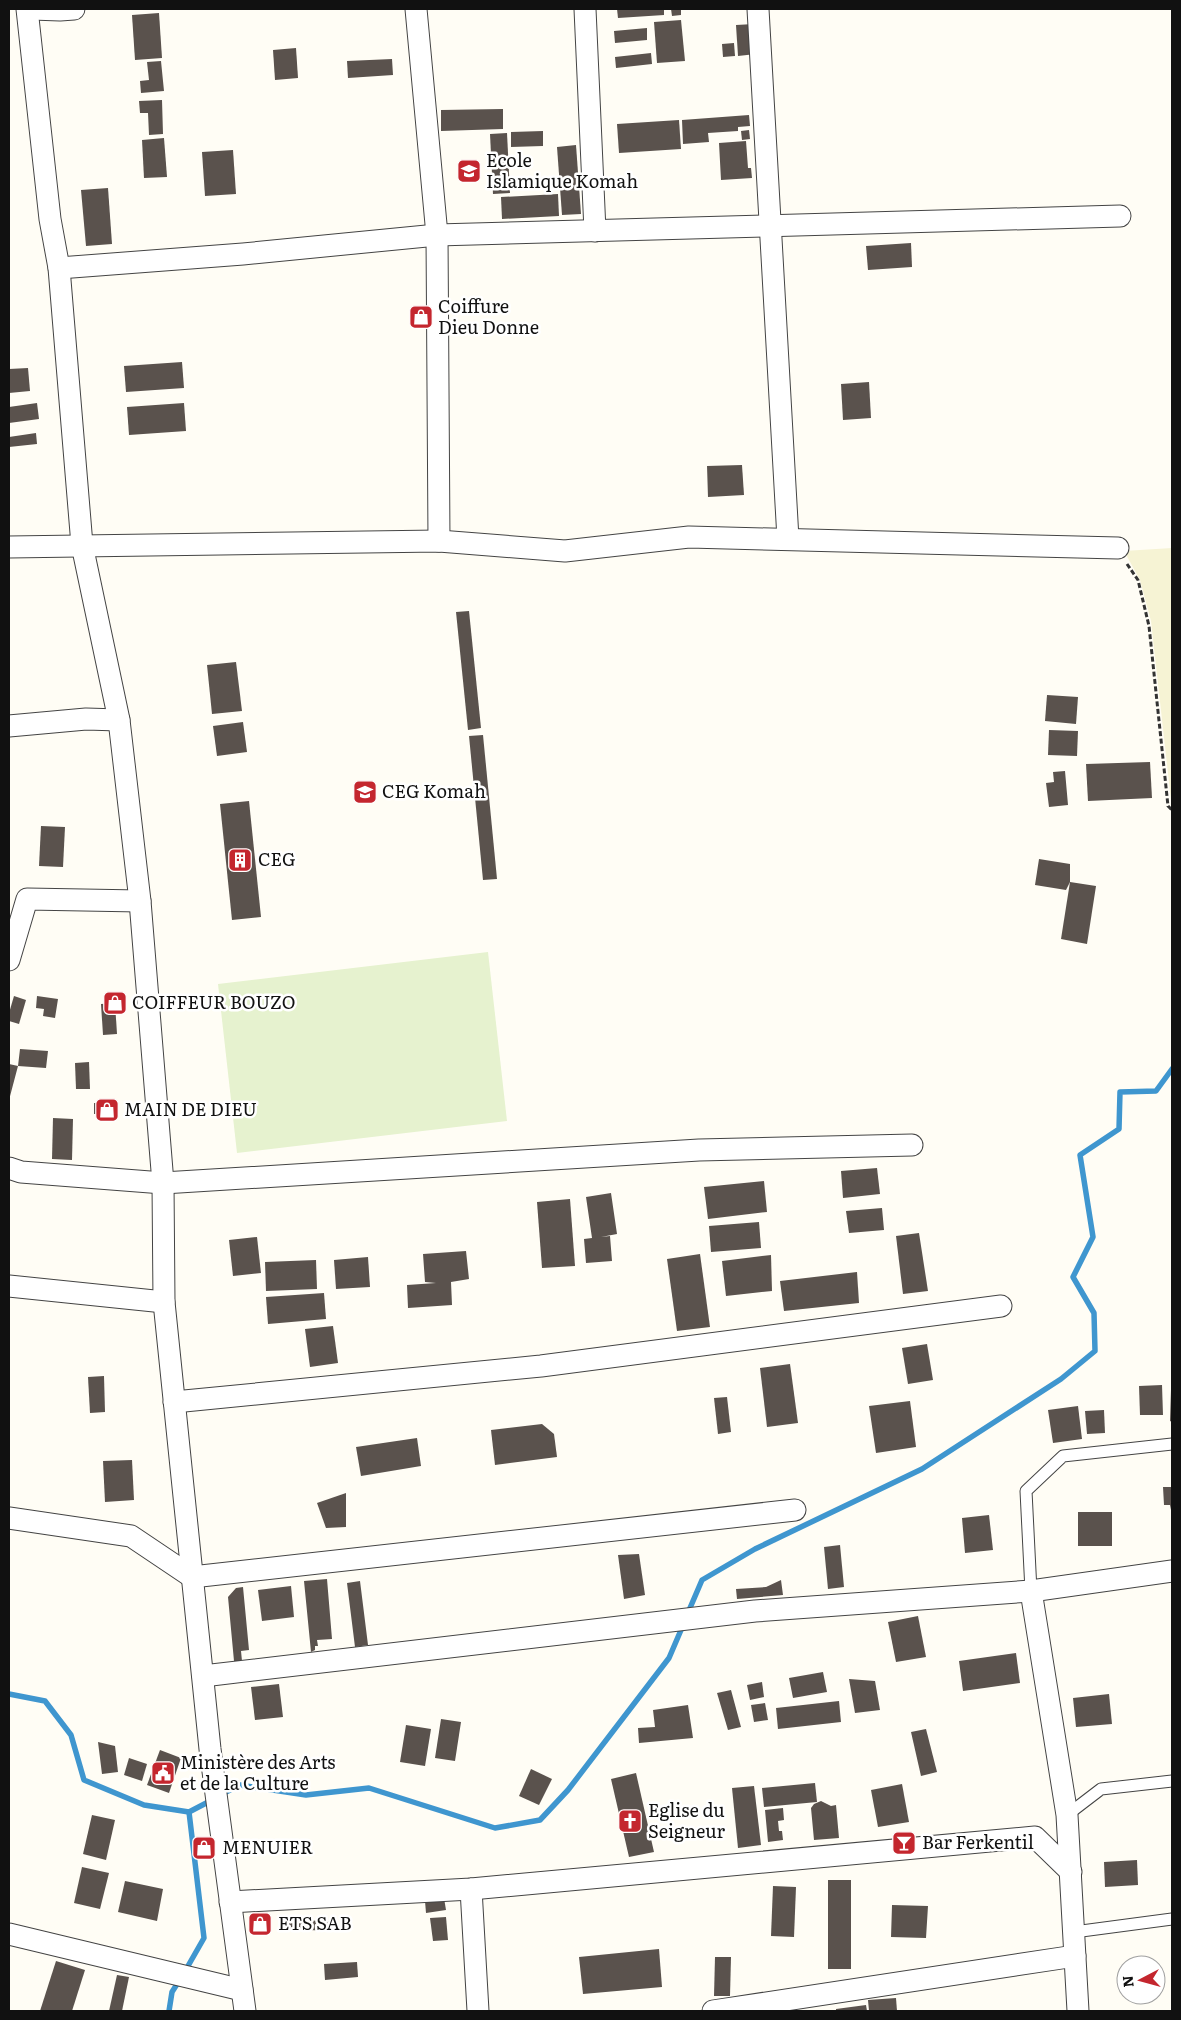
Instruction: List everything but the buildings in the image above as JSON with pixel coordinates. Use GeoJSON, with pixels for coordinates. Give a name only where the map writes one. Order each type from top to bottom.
{"type":"FeatureCollection","features":[{"type":"Feature","properties":{"kind":"street"},"geometry":{"type":"LineString","coordinates":[[27,9],[50,219],[59,268],[82,545],[119,720],[140,902],[163,1183],[164,1302],[216,1798],[245,2011]]}},
{"type":"Feature","properties":{"kind":"street"},"geometry":{"type":"LineString","coordinates":[[32,9],[74,9]]}},
{"type":"Feature","properties":{"kind":"street"},"geometry":{"type":"LineString","coordinates":[[416,9],[437,235],[439,541]]}},
{"type":"Feature","properties":{"kind":"street"},"geometry":{"type":"LineString","coordinates":[[584,9],[595,231]]}},
{"type":"Feature","properties":{"kind":"street"},"geometry":{"type":"LineString","coordinates":[[758,9],[788,539]]}},
{"type":"Feature","properties":{"kind":"street"},"geometry":{"type":"LineString","coordinates":[[59,268],[242,254],[437,235],[1120,216]]}},
{"type":"Feature","properties":{"kind":"street"},"geometry":{"type":"LineString","coordinates":[[9,547],[439,541],[565,551],[689,537],[1118,548]]}},
{"type":"Feature","properties":{"kind":"street"},"geometry":{"type":"LineString","coordinates":[[9,726],[86,719],[119,720]]}},
{"type":"Feature","properties":{"kind":"street"},"geometry":{"type":"LineString","coordinates":[[9,960],[27,899],[140,902]]}},
{"type":"Feature","properties":{"kind":"street"},"geometry":{"type":"LineString","coordinates":[[9,1168],[20,1172],[163,1183],[699,1150],[912,1145]]}},
{"type":"Feature","properties":{"kind":"street"},"geometry":{"type":"LineString","coordinates":[[9,1286],[164,1302]]}},
{"type":"Feature","properties":{"kind":"street"},"geometry":{"type":"LineString","coordinates":[[174,1402],[541,1366],[1001,1306]]}},
{"type":"Feature","properties":{"kind":"street"},"geometry":{"type":"LineString","coordinates":[[9,1518],[131,1536],[192,1577],[795,1510]]}},
{"type":"Feature","properties":{"kind":"street"},"geometry":{"type":"LineString","coordinates":[[203,1676],[755,1611],[1031,1591],[1172,1571]]}},
{"type":"Feature","properties":{"kind":"street"},"geometry":{"type":"LineString","coordinates":[[1031,1591],[1067,1815],[1078,2011]]}},
{"type":"Feature","properties":{"kind":"street"},"geometry":{"type":"LineString","coordinates":[[230,1902],[471,1888],[1035,1836],[1067,1815]]}},
{"type":"Feature","properties":{"kind":"street"},"geometry":{"type":"LineString","coordinates":[[1035,1836],[1071,1872]]}},
{"type":"Feature","properties":{"kind":"street"},"geometry":{"type":"LineString","coordinates":[[471,1888],[478,2011]]}},
{"type":"Feature","properties":{"kind":"street"},"geometry":{"type":"LineString","coordinates":[[9,1934],[242,1990]]}},
{"type":"Feature","properties":{"kind":"street"},"geometry":{"type":"LineString","coordinates":[[713,2011],[1075,1956]]}},
{"type":"Feature","properties":{"kind":"lane"},"geometry":{"type":"LineString","coordinates":[[1031,1591],[1026,1491],[1063,1456],[1172,1444]]}},
{"type":"Feature","properties":{"kind":"lane"},"geometry":{"type":"LineString","coordinates":[[1067,1815],[1101,1789],[1172,1781]]}},
{"type":"Feature","properties":{"kind":"lane"},"geometry":{"type":"LineString","coordinates":[[1074,1932],[1172,1920]]}},
{"type":"Feature","properties":{"kind":"path"},"geometry":{"type":"LineString","coordinates":[[1118,548],[1138,580],[1149,626],[1168,806],[1172,810]]}},
{"type":"Feature","properties":{"kind":"shaded area"},"geometry":{"type":"Polygon","coordinates":[[[1172,548],[1172,801],[1151,621],[1140,580],[1124,551],[1172,548]]]}},
{"type":"Feature","properties":{"kind":"green space"},"geometry":{"type":"Polygon","coordinates":[[[488,952],[507,1121],[237,1153],[218,984],[488,952]]]}},
{"type":"Feature","properties":{"kind":"waterway"},"geometry":{"type":"LineString","coordinates":[[687,1615],[702,1580],[755,1549],[922,1469],[1061,1379],[1095,1351],[1094,1313],[1073,1277],[1093,1237],[1080,1155],[1119,1129],[1120,1092],[1156,1091],[1172,1069]]}},
{"type":"Feature","properties":{"kind":"waterway"},"geometry":{"type":"LineString","coordinates":[[220,1795],[240,1785],[306,1795],[369,1788],[495,1828],[540,1820],[568,1790],[669,1658],[684,1623]]}},
{"type":"Feature","properties":{"kind":"waterway"},"geometry":{"type":"LineString","coordinates":[[9,1694],[45,1701],[71,1735],[84,1780],[144,1805],[189,1812]]}},
{"type":"Feature","properties":{"kind":"waterway"},"geometry":{"type":"LineString","coordinates":[[184,1973],[204,1938],[189,1812],[212,1800]]}},
{"type":"Feature","properties":{"kind":"waterway"},"geometry":{"type":"LineString","coordinates":[[169,2011],[172,1992],[179,1981]]}},
{"type":"Feature","properties":{"kind":"place","name":"Ecole Islamique Komah"},"geometry":{"type":"Point","coordinates":[469,171]}},
{"type":"Feature","properties":{"kind":"place","name":"Coiffure Dieu Donne"},"geometry":{"type":"Point","coordinates":[421,317]}},
{"type":"Feature","properties":{"kind":"place","name":"CEG Komah"},"geometry":{"type":"Point","coordinates":[365,792]}},
{"type":"Feature","properties":{"kind":"place","name":"CEG"},"geometry":{"type":"Point","coordinates":[240,860]}},
{"type":"Feature","properties":{"kind":"place","name":"COIFFEUR BOUZO"},"geometry":{"type":"Point","coordinates":[115,1003]}},
{"type":"Feature","properties":{"kind":"place","name":"MAIN DE DIEU"},"geometry":{"type":"Point","coordinates":[107,1110]}},
{"type":"Feature","properties":{"kind":"place","name":"Ministère des Arts et de la Culture"},"geometry":{"type":"Point","coordinates":[163,1773]}},
{"type":"Feature","properties":{"kind":"place","name":"Eglise du Seigneur"},"geometry":{"type":"Point","coordinates":[630,1821]}},
{"type":"Feature","properties":{"kind":"place","name":"Bar Ferkentil"},"geometry":{"type":"Point","coordinates":[904,1843]}},
{"type":"Feature","properties":{"kind":"place","name":"MENUIER"},"geometry":{"type":"Point","coordinates":[204,1848]}},
{"type":"Feature","properties":{"kind":"place","name":"ETS SAB"},"geometry":{"type":"Point","coordinates":[260,1924]}}]}
